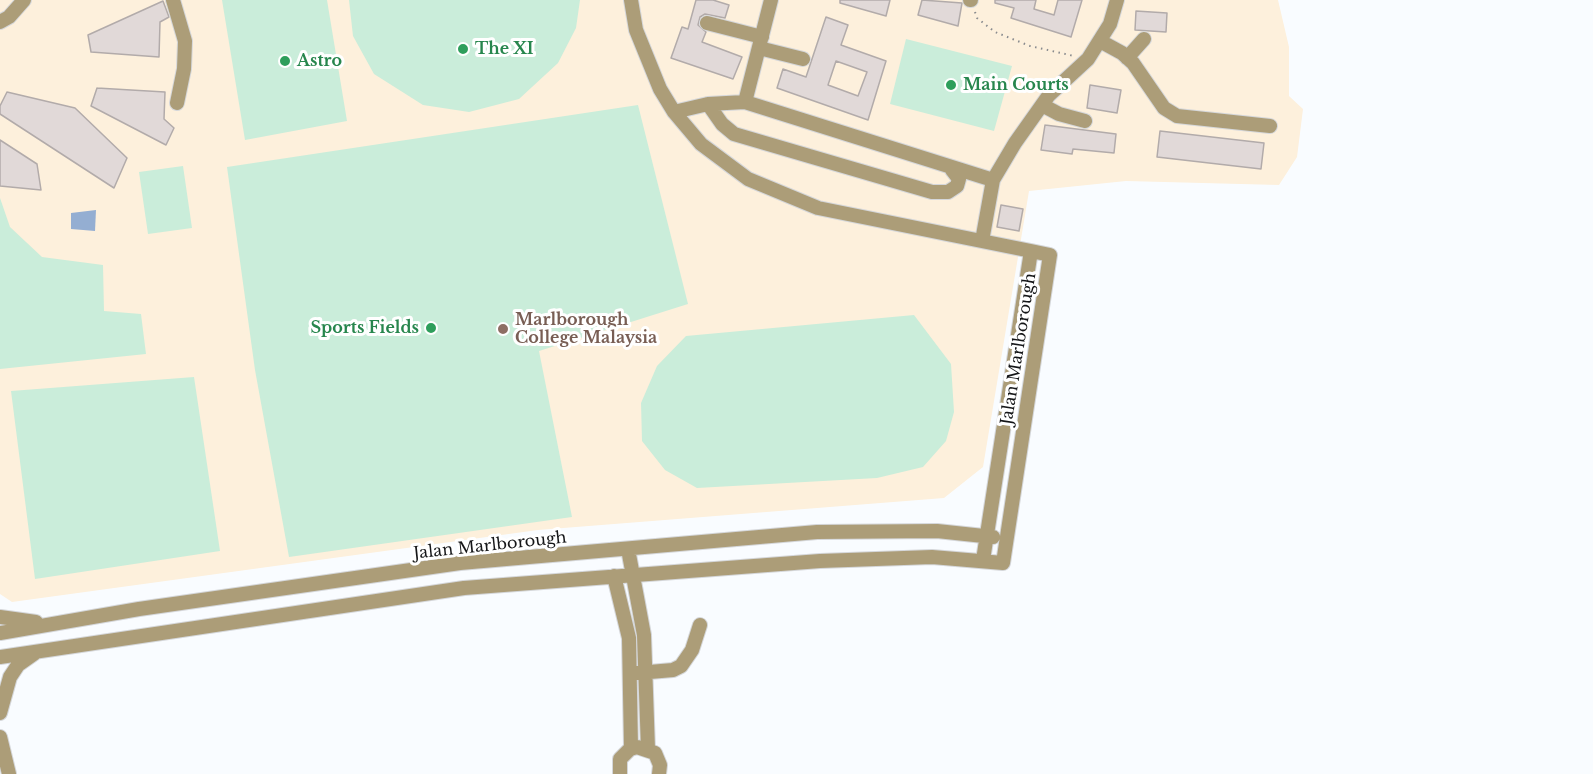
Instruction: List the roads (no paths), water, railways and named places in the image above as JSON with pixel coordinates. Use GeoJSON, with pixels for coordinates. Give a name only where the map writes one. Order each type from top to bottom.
{"type":"FeatureCollection","features":[{"type":"Feature","properties":{"kind":"street"},"geometry":{"type":"LineString","coordinates":[[0,22],[14,12],[24,0]]}},
{"type":"Feature","properties":{"kind":"street"},"geometry":{"type":"LineString","coordinates":[[173,0],[185,41],[184,69],[177,103]]}},
{"type":"Feature","properties":{"kind":"street"},"geometry":{"type":"LineString","coordinates":[[631,0],[636,30],[660,89],[674,112],[701,144],[762,186],[818,208],[1032,251]]}},
{"type":"Feature","properties":{"kind":"street"},"geometry":{"type":"LineString","coordinates":[[745,102],[771,0]]}},
{"type":"Feature","properties":{"kind":"street"},"geometry":{"type":"LineString","coordinates":[[982,241],[993,180],[1014,143],[1042,105],[1088,59],[1110,24],[1117,0]]}},
{"type":"Feature","properties":{"kind":"street"},"geometry":{"type":"LineString","coordinates":[[707,22],[803,59]]}},
{"type":"Feature","properties":{"kind":"street"},"geometry":{"type":"LineString","coordinates":[[1127,58],[1144,39]]}},
{"type":"Feature","properties":{"kind":"street"},"geometry":{"type":"LineString","coordinates":[[1100,41],[1127,58],[1164,108],[1177,116],[1270,126]]}},
{"type":"Feature","properties":{"kind":"street"},"geometry":{"type":"LineString","coordinates":[[674,112],[708,104],[745,102],[952,170],[993,180]]}},
{"type":"Feature","properties":{"kind":"street"},"geometry":{"type":"LineString","coordinates":[[708,104],[722,124],[734,134],[932,192],[948,192],[957,186],[959,179],[952,170]]}},
{"type":"Feature","properties":{"kind":"street"},"geometry":{"type":"LineString","coordinates":[[1042,105],[1059,114],[1085,121]]}},
{"type":"Feature","properties":{"kind":"street","name":"Jalan Marlborough"},"geometry":{"type":"LineString","coordinates":[[0,657],[464,588],[820,561],[932,556],[1002,563],[1050,255],[1032,251],[983,560]]}},
{"type":"Feature","properties":{"kind":"street","name":"Jalan Marlborough"},"geometry":{"type":"LineString","coordinates":[[0,633],[53,623],[460,563],[817,532],[937,531],[1006,539]]}},
{"type":"Feature","properties":{"kind":"street"},"geometry":{"type":"LineString","coordinates":[[628,549],[644,645],[648,749]]}},
{"type":"Feature","properties":{"kind":"street"},"geometry":{"type":"LineString","coordinates":[[614,576],[629,645],[632,748]]}},
{"type":"Feature","properties":{"kind":"street"},"geometry":{"type":"LineString","coordinates":[[0,617],[53,623]]}},
{"type":"Feature","properties":{"kind":"street"},"geometry":{"type":"LineString","coordinates":[[630,674],[674,670],[685,663],[699,625]]}},
{"type":"Feature","properties":{"kind":"street"},"geometry":{"type":"LineString","coordinates":[[629,645],[644,645]]}},
{"type":"Feature","properties":{"kind":"street"},"geometry":{"type":"LineString","coordinates":[[0,712],[10,677],[29,656],[42,650]]}},
{"type":"Feature","properties":{"kind":"street"},"geometry":{"type":"LineString","coordinates":[[631,728],[648,727]]}},
{"type":"Feature","properties":{"kind":"street"},"geometry":{"type":"LineString","coordinates":[[0,737],[9,774]]}},
{"type":"Feature","properties":{"kind":"street"},"geometry":{"type":"LineString","coordinates":[[620,774],[620,759],[632,748],[648,749],[658,759],[659,774]]}},
{"type":"Feature","properties":{"kind":"water"},"geometry":{"type":"Polygon","coordinates":[[[96,210],[95,231],[71,229],[71,213],[96,210]]]}},
{"type":"Feature","properties":{"kind":"place","name":"The XI"},"geometry":{"type":"Point","coordinates":[463,49]}},
{"type":"Feature","properties":{"kind":"place","name":"Astro"},"geometry":{"type":"Point","coordinates":[285,61]}},
{"type":"Feature","properties":{"kind":"place","name":"Main Courts"},"geometry":{"type":"Point","coordinates":[951,85]}},
{"type":"Feature","properties":{"kind":"place","name":"Sports Fields"},"geometry":{"type":"Point","coordinates":[431,328]}},
{"type":"Feature","properties":{"kind":"place","name":"Marlborough College Malaysia"},"geometry":{"type":"Point","coordinates":[503,329]}}]}
